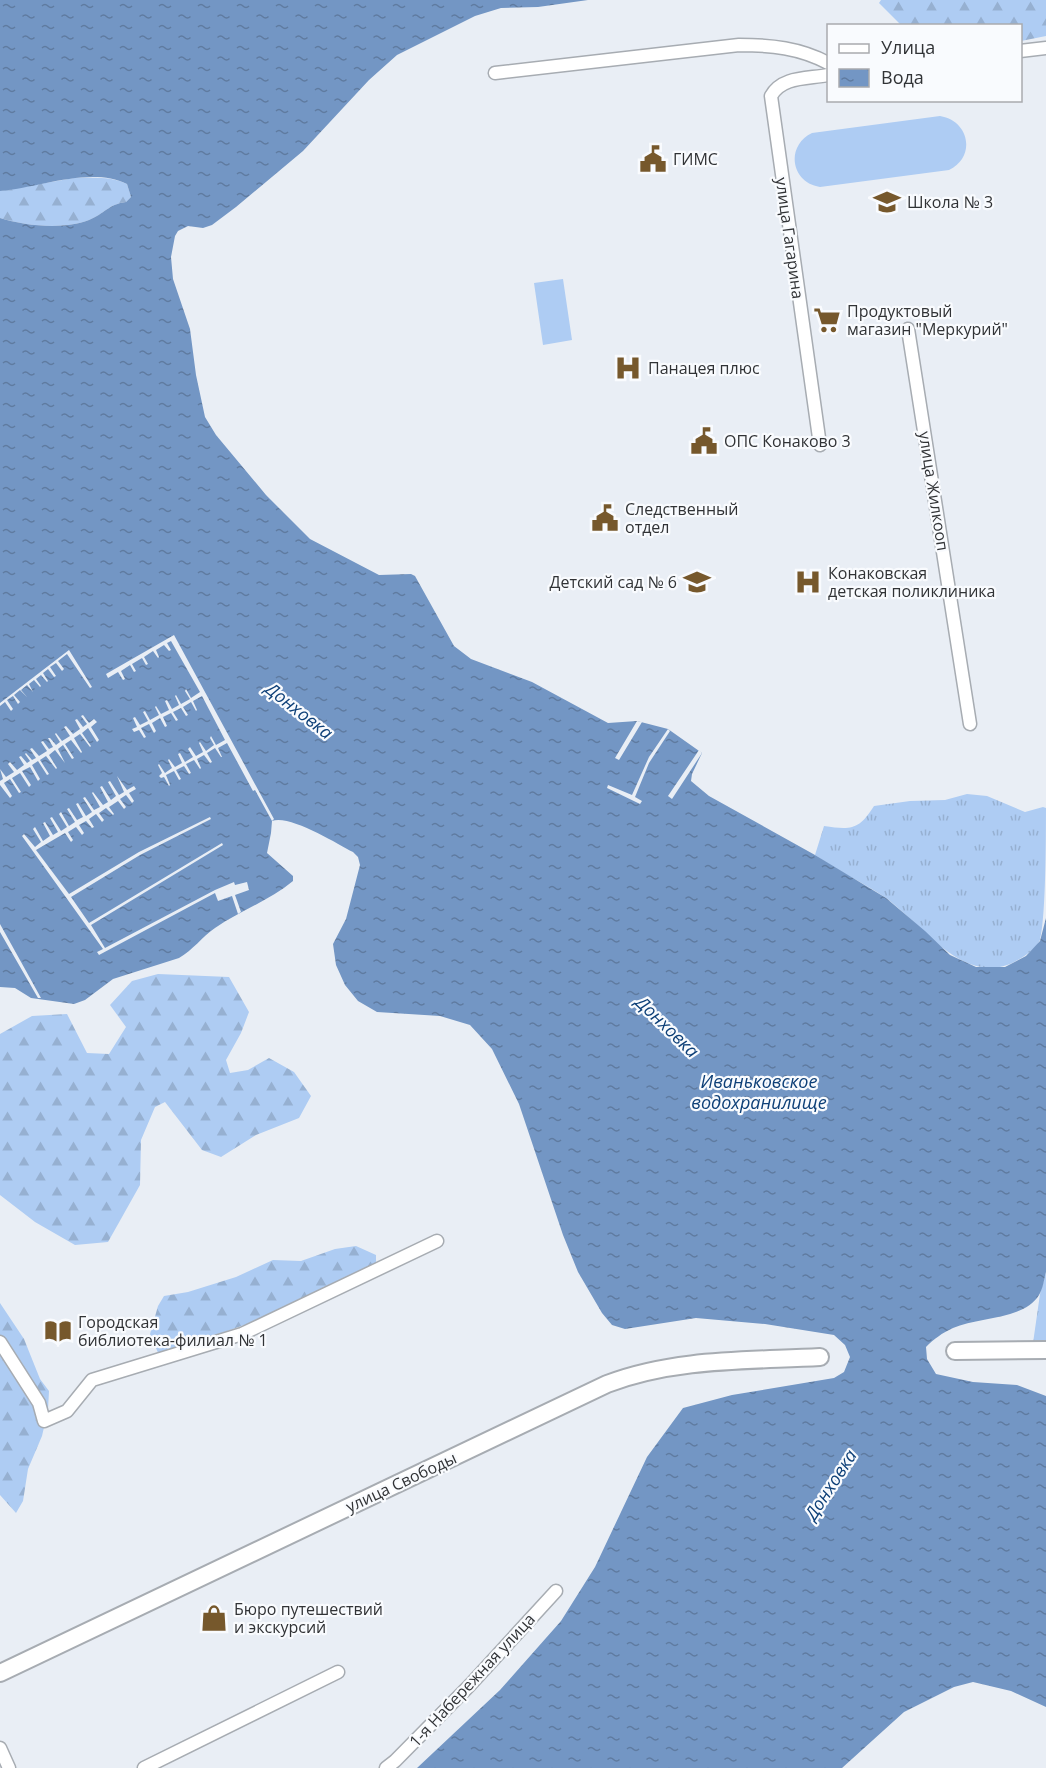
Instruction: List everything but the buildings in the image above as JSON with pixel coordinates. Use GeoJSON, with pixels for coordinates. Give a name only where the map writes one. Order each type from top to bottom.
{"type":"FeatureCollection","features":[{"type":"Feature","properties":{"kind":"main road"},"geometry":{"type":"LineString","coordinates":[[955,1351],[1046,1350]]}},
{"type":"Feature","properties":{"kind":"main road","name":"улица Свободы"},"geometry":{"type":"LineString","coordinates":[[0,1673],[608,1384],[642,1372],[682,1365],[820,1357]]}},
{"type":"Feature","properties":{"kind":"street"},"geometry":{"type":"LineString","coordinates":[[495,73],[739,45],[769,45],[794,49],[827,63]]}},
{"type":"Feature","properties":{"kind":"street"},"geometry":{"type":"LineString","coordinates":[[1022,51],[1046,48]]}},
{"type":"Feature","properties":{"kind":"street","name":"улица Гагарина"},"geometry":{"type":"LineString","coordinates":[[820,445],[771,96],[784,82],[827,75]]}},
{"type":"Feature","properties":{"kind":"street","name":"улица Жилкооп"},"geometry":{"type":"LineString","coordinates":[[908,329],[970,724]]}},
{"type":"Feature","properties":{"kind":"street"},"geometry":{"type":"LineString","coordinates":[[0,1342],[39,1403],[44,1421],[67,1412],[92,1380],[242,1334],[437,1241]]}},
{"type":"Feature","properties":{"kind":"street","name":"1-я Набережная улица"},"geometry":{"type":"LineString","coordinates":[[386,1768],[470,1685],[556,1591]]}},
{"type":"Feature","properties":{"kind":"street"},"geometry":{"type":"LineString","coordinates":[[144,1768],[338,1672]]}},
{"type":"Feature","properties":{"kind":"street"},"geometry":{"type":"LineString","coordinates":[[0,1748],[9,1768]]}},
{"type":"Feature","properties":{"kind":"green space"},"geometry":{"type":"Polygon","coordinates":[[[881,0],[1046,0],[1046,36],[1022,41],[1022,24],[900,24],[879,3],[881,0]]]}},
{"type":"Feature","properties":{"kind":"green space"},"geometry":{"type":"Polygon","coordinates":[[[940,116],[958,125],[966,140],[963,157],[949,170],[820,187],[810,184],[798,172],[795,155],[798,146],[812,133],[940,116]]]}},
{"type":"Feature","properties":{"kind":"green space"},"geometry":{"type":"Polygon","coordinates":[[[74,178],[121,181],[127,184],[131,197],[126,202],[115,205],[94,218],[68,225],[33,225],[0,218],[0,191],[74,178]]]}},
{"type":"Feature","properties":{"kind":"green space"},"geometry":{"type":"Polygon","coordinates":[[[563,279],[572,340],[543,345],[534,283],[563,279]]]}},
{"type":"Feature","properties":{"kind":"green space"},"geometry":{"type":"Polygon","coordinates":[[[967,794],[987,796],[1025,812],[1046,808],[1045,896],[1040,940],[1023,957],[997,967],[979,967],[962,960],[930,937],[886,898],[815,855],[824,826],[848,828],[859,824],[874,806],[910,801],[945,800],[967,794]]]}},
{"type":"Feature","properties":{"kind":"green space"},"geometry":{"type":"Polygon","coordinates":[[[158,974],[229,977],[249,1012],[241,1033],[226,1060],[230,1073],[248,1070],[269,1058],[294,1072],[311,1096],[299,1118],[256,1135],[221,1157],[202,1150],[165,1102],[155,1107],[141,1140],[140,1185],[108,1242],[75,1245],[35,1222],[0,1195],[0,1034],[32,1016],[67,1014],[87,1053],[109,1054],[126,1027],[110,1005],[132,981],[158,974]]]}},
{"type":"Feature","properties":{"kind":"green space"},"geometry":{"type":"Polygon","coordinates":[[[356,1246],[376,1255],[376,1264],[247,1324],[159,1355],[150,1334],[158,1306],[164,1296],[188,1292],[236,1277],[273,1260],[301,1261],[335,1249],[356,1246]]]}},
{"type":"Feature","properties":{"kind":"green space"},"geometry":{"type":"Polygon","coordinates":[[[1046,1272],[1046,1343],[1033,1343],[1040,1294],[1046,1272]]]}},
{"type":"Feature","properties":{"kind":"green space"},"geometry":{"type":"Polygon","coordinates":[[[0,1303],[24,1339],[40,1379],[49,1391],[48,1410],[42,1436],[28,1469],[23,1501],[16,1513],[0,1495],[0,1303]]]}},
{"type":"Feature","properties":{"kind":"water","name":"Иваньковское водохранилище"},"geometry":{"type":"Polygon","coordinates":[[[0,0],[588,0],[538,7],[501,8],[475,16],[397,55],[369,80],[303,151],[236,207],[212,225],[203,228],[188,226],[178,231],[171,257],[173,279],[190,329],[196,375],[205,417],[216,435],[266,495],[310,539],[379,575],[411,574],[415,576],[454,646],[471,659],[532,682],[608,723],[637,721],[668,729],[702,753],[691,781],[709,796],[815,855],[886,898],[950,955],[976,967],[1005,967],[1026,956],[1040,941],[1046,918],[1046,1272],[1042,1287],[1039,1295],[1023,1309],[1000,1317],[963,1324],[938,1336],[926,1347],[927,1359],[936,1374],[973,1382],[1017,1385],[1046,1396],[1046,1707],[1011,1691],[973,1682],[954,1687],[904,1712],[842,1768],[417,1768],[500,1690],[561,1621],[595,1567],[647,1457],[683,1408],[732,1395],[834,1378],[844,1372],[850,1357],[845,1345],[834,1335],[765,1324],[696,1318],[625,1329],[612,1325],[602,1313],[578,1272],[563,1235],[519,1104],[492,1049],[470,1025],[440,1016],[377,1012],[358,1001],[345,985],[336,965],[333,944],[346,919],[360,865],[358,857],[353,852],[301,825],[280,820],[272,821],[267,853],[293,876],[293,881],[275,894],[215,928],[179,958],[113,979],[85,1000],[74,1004],[31,998],[15,988],[0,987],[0,218],[33,225],[68,225],[94,218],[115,205],[126,202],[131,197],[127,184],[97,177],[0,191],[0,0]]]}},
{"type":"Feature","properties":{"kind":"pier"},"geometry":{"type":"Polygon","coordinates":[[[174,635],[274,819],[272,821],[227,743],[218,748],[222,757],[215,748],[207,753],[212,762],[210,763],[204,755],[197,759],[200,769],[194,760],[186,764],[191,773],[189,774],[184,766],[176,770],[181,779],[179,780],[174,771],[166,775],[169,786],[164,777],[159,776],[162,773],[159,764],[165,773],[172,768],[169,759],[175,767],[182,763],[178,754],[180,753],[185,762],[193,757],[188,749],[190,747],[196,756],[203,752],[200,742],[206,751],[214,745],[211,736],[216,745],[225,740],[202,696],[193,701],[196,711],[191,702],[183,707],[188,715],[186,716],[181,708],[173,712],[178,720],[176,721],[171,713],[163,717],[167,726],[165,727],[160,718],[152,723],[156,731],[154,733],[149,724],[141,728],[146,737],[144,738],[139,730],[134,732],[132,729],[137,727],[133,718],[135,717],[140,725],[148,721],[143,712],[145,711],[150,720],[159,715],[156,706],[161,714],[169,710],[165,701],[167,700],[172,709],[179,705],[176,695],[181,704],[190,699],[186,689],[191,698],[200,692],[171,641],[167,643],[171,650],[169,651],[164,645],[156,650],[158,658],[153,651],[144,657],[148,664],[146,665],[142,658],[132,664],[136,671],[134,672],[130,665],[121,671],[125,679],[123,680],[118,672],[108,678],[106,674],[174,635]]]}},
{"type":"Feature","properties":{"kind":"pier"},"geometry":{"type":"Polygon","coordinates":[[[69,650],[92,687],[90,688],[67,654],[58,661],[64,669],[62,671],[56,663],[50,667],[56,676],[54,677],[48,669],[43,673],[47,682],[41,675],[36,679],[40,687],[34,680],[29,684],[33,692],[27,685],[21,690],[27,697],[20,690],[14,695],[20,702],[18,704],[13,696],[7,700],[13,709],[11,711],[5,702],[0,706],[0,703],[69,650]]]}},
{"type":"Feature","properties":{"kind":"pier"},"geometry":{"type":"Polygon","coordinates":[[[83,715],[89,723],[94,719],[97,722],[91,727],[99,740],[97,742],[88,728],[82,733],[90,747],[80,734],[74,738],[81,753],[71,740],[65,744],[74,758],[72,759],[63,745],[58,749],[65,763],[55,750],[49,755],[56,769],[46,756],[40,760],[49,774],[47,775],[38,761],[32,765],[40,779],[38,781],[30,767],[22,771],[31,785],[29,787],[20,773],[12,778],[21,792],[19,793],[10,779],[4,783],[12,796],[10,798],[0,785],[3,779],[0,769],[6,777],[14,772],[8,764],[10,762],[17,770],[24,765],[19,757],[21,756],[27,763],[30,761],[26,753],[32,760],[36,758],[30,749],[32,748],[39,756],[47,751],[41,742],[43,741],[49,749],[53,747],[48,738],[56,745],[60,742],[56,733],[62,741],[70,736],[64,727],[66,726],[73,734],[80,729],[75,720],[77,719],[83,727],[87,724],[81,716],[83,715]]]}},
{"type":"Feature","properties":{"kind":"pier"},"geometry":{"type":"Polygon","coordinates":[[[637,721],[642,722],[619,760],[615,758],[637,721]]]}},
{"type":"Feature","properties":{"kind":"pier"},"geometry":{"type":"Polygon","coordinates":[[[668,729],[670,731],[649,763],[635,797],[642,801],[640,804],[607,788],[608,785],[632,795],[649,757],[668,729]]]}},
{"type":"Feature","properties":{"kind":"pier"},"geometry":{"type":"Polygon","coordinates":[[[699,750],[702,753],[672,799],[668,796],[699,750]]]}},
{"type":"Feature","properties":{"kind":"pier"},"geometry":{"type":"Polygon","coordinates":[[[117,776],[127,790],[134,786],[136,789],[129,793],[134,801],[132,803],[126,795],[120,799],[126,807],[124,809],[118,801],[109,807],[113,815],[106,808],[99,813],[104,820],[102,822],[96,814],[89,819],[94,827],[92,828],[86,821],[79,825],[84,833],[82,835],[76,827],[68,832],[73,840],[71,842],[65,833],[36,850],[69,894],[139,852],[210,817],[211,819],[140,855],[71,897],[89,923],[222,843],[223,845],[91,925],[105,948],[234,882],[235,885],[247,882],[249,890],[235,895],[241,912],[238,914],[232,896],[218,901],[215,893],[99,955],[97,952],[103,949],[22,836],[24,834],[35,847],[41,842],[33,829],[35,827],[43,841],[50,836],[43,823],[45,822],[53,835],[58,832],[50,818],[52,817],[61,831],[67,827],[59,814],[61,812],[69,826],[75,822],[67,809],[69,808],[77,820],[83,817],[76,804],[78,803],[86,816],[92,812],[83,798],[85,797],[94,810],[100,807],[93,792],[103,805],[108,802],[100,787],[102,786],[111,800],[116,796],[108,782],[110,781],[119,795],[124,792],[117,776]]]}},
{"type":"Feature","properties":{"kind":"pier"},"geometry":{"type":"Polygon","coordinates":[[[0,924],[41,998],[38,998],[0,932],[0,924]]]}},
{"type":"Feature","properties":{"kind":"place","name":"ГИМС"},"geometry":{"type":"Point","coordinates":[653,159]}},
{"type":"Feature","properties":{"kind":"place","name":"Школа № 3"},"geometry":{"type":"Point","coordinates":[887,202]}},
{"type":"Feature","properties":{"kind":"place","name":"Продуктовый магазин \"Меркурий\""},"geometry":{"type":"Point","coordinates":[827,320]}},
{"type":"Feature","properties":{"kind":"place","name":"Панацея плюс"},"geometry":{"type":"Point","coordinates":[628,368]}},
{"type":"Feature","properties":{"kind":"place","name":"ОПС Конаково 3"},"geometry":{"type":"Point","coordinates":[704,441]}},
{"type":"Feature","properties":{"kind":"place","name":"Следственный отдел"},"geometry":{"type":"Point","coordinates":[605,518]}},
{"type":"Feature","properties":{"kind":"place","name":"Детский сад № 6"},"geometry":{"type":"Point","coordinates":[697,582]}},
{"type":"Feature","properties":{"kind":"place","name":"Конаковская детская поликлиника"},"geometry":{"type":"Point","coordinates":[808,582]}},
{"type":"Feature","properties":{"kind":"place","name":"Городская библиотека-филиал № 1"},"geometry":{"type":"Point","coordinates":[58,1331]}},
{"type":"Feature","properties":{"kind":"place","name":"Бюро путешествий и экскурсий"},"geometry":{"type":"Point","coordinates":[214,1618]}},
{"type":"Feature","properties":{"kind":"water label","name":"Донховка"},"geometry":{"type":"Point","coordinates":[299,711]}},
{"type":"Feature","properties":{"kind":"water label","name":"Донховка"},"geometry":{"type":"Point","coordinates":[667,1027]}},
{"type":"Feature","properties":{"kind":"water label","name":"Донховка"},"geometry":{"type":"Point","coordinates":[831,1485]}}]}
